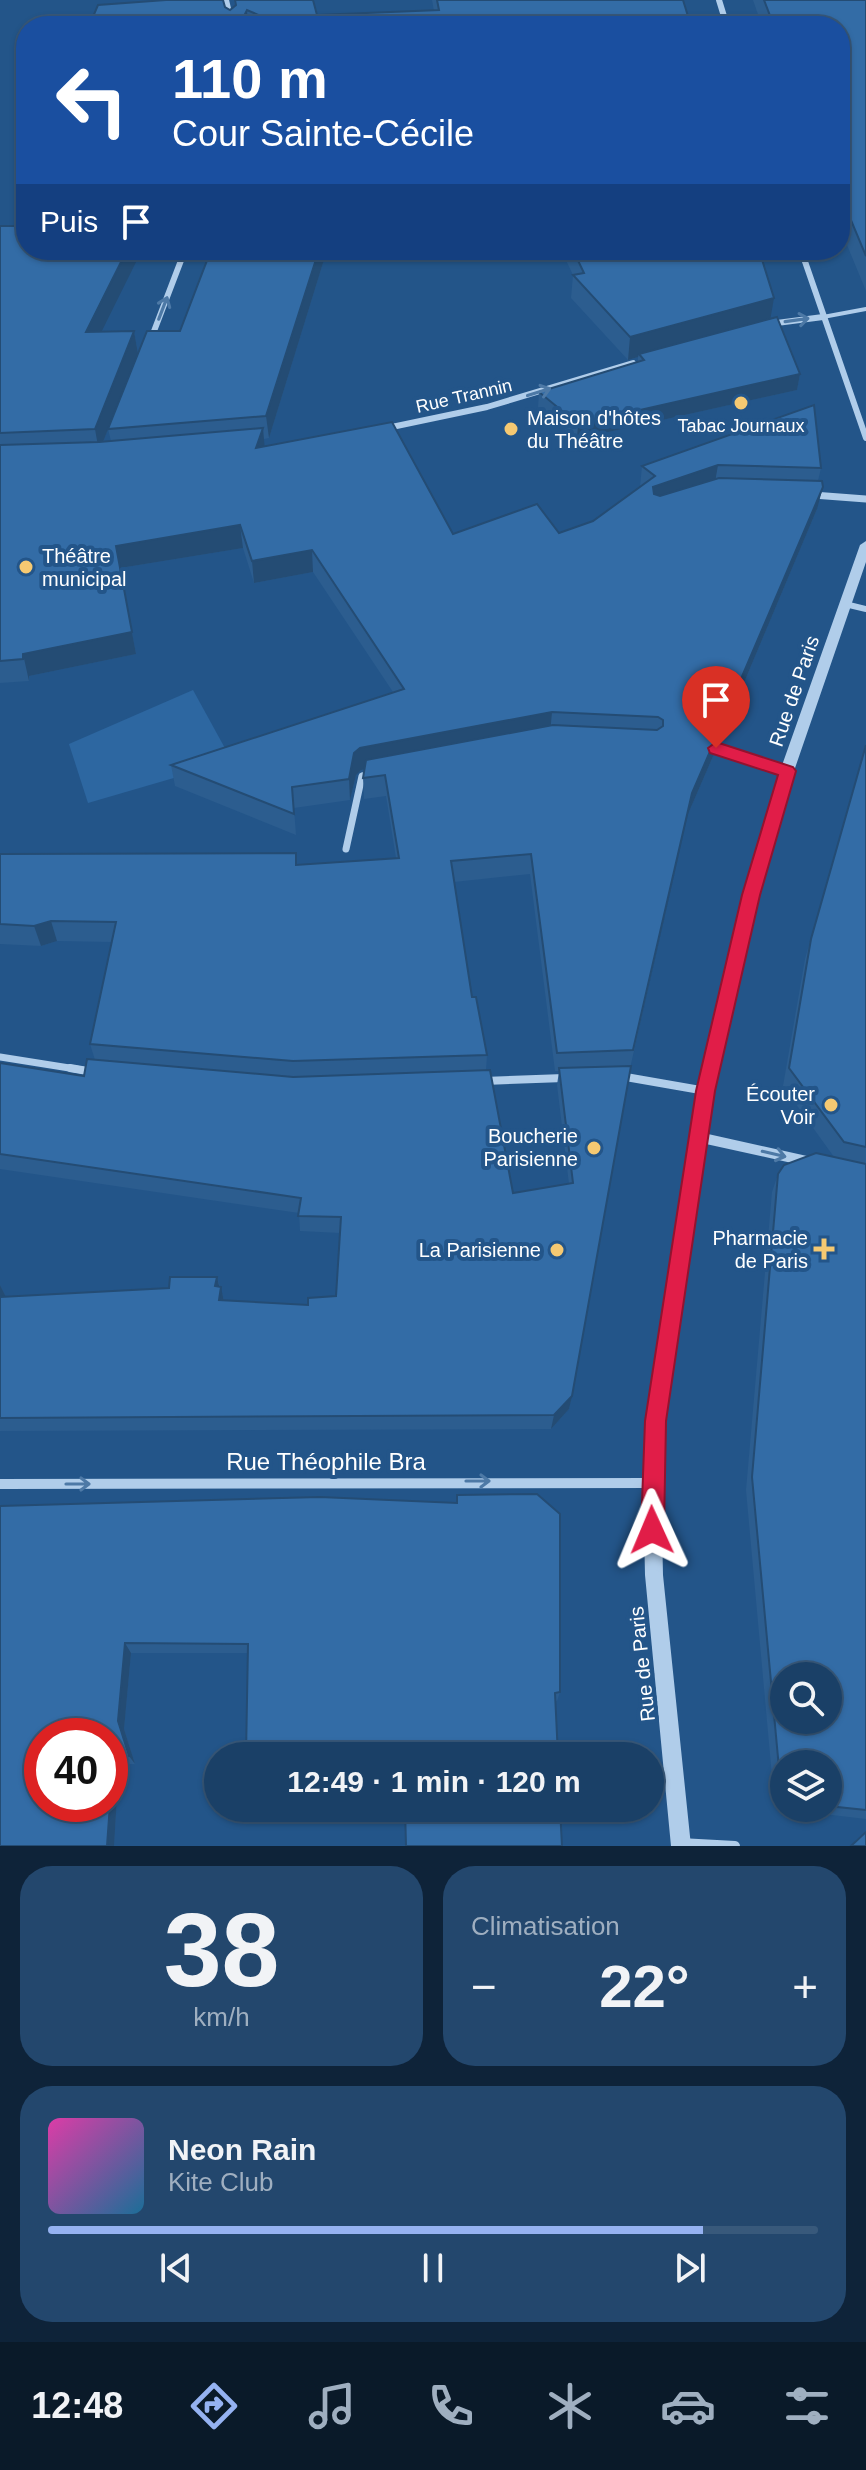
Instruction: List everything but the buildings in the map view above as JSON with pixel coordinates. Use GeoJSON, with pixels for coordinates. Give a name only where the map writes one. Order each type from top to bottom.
{"type":"FeatureCollection","features":[{"type":"Feature","properties":{"kind":"street"},"geometry":{"type":"LineString","coordinates":[[147,350],[181,260]]}},
{"type":"Feature","properties":{"kind":"street"},"geometry":{"type":"LineString","coordinates":[[804,260],[866,438]]}},
{"type":"Feature","properties":{"kind":"street"},"geometry":{"type":"LineString","coordinates":[[764,325],[823,317]]}},
{"type":"Feature","properties":{"kind":"street","name":"Rue Trannin"},"geometry":{"type":"LineString","coordinates":[[378,429],[487,407],[637,362]]}},
{"type":"Feature","properties":{"kind":"street"},"geometry":{"type":"LineString","coordinates":[[798,494],[866,499]]}},
{"type":"Feature","properties":{"kind":"street","name":"Rue de Paris"},"geometry":{"type":"LineString","coordinates":[[680,1844],[654,1575],[652,1483],[655,1421],[706,1091],[751,895],[787,771],[866,545]]}},
{"type":"Feature","properties":{"kind":"street"},"geometry":{"type":"LineString","coordinates":[[716,748],[787,771]]}},
{"type":"Feature","properties":{"kind":"street"},"geometry":{"type":"LineString","coordinates":[[346,849],[362,776],[377,773]]}},
{"type":"Feature","properties":{"kind":"street"},"geometry":{"type":"LineString","coordinates":[[0,1057],[111,1073]]}},
{"type":"Feature","properties":{"kind":"street"},"geometry":{"type":"LineString","coordinates":[[612,1076],[628,1076],[706,1091]]}},
{"type":"Feature","properties":{"kind":"street"},"geometry":{"type":"LineString","coordinates":[[470,1081],[581,1077]]}},
{"type":"Feature","properties":{"kind":"street"},"geometry":{"type":"LineString","coordinates":[[698,1137],[820,1164]]}},
{"type":"Feature","properties":{"kind":"street","name":"Rue Théophile Bra"},"geometry":{"type":"LineString","coordinates":[[0,1484],[652,1483]]}},
{"type":"Feature","properties":{"kind":"street"},"geometry":{"type":"LineString","coordinates":[[680,1844],[735,1846]]}},
{"type":"Feature","properties":{"kind":"lane"},"geometry":{"type":"LineString","coordinates":[[823,317],[866,309]]}},
{"type":"Feature","properties":{"kind":"lane"},"geometry":{"type":"LineString","coordinates":[[845,604],[866,609]]}},
{"type":"Feature","properties":{"kind":"shaded area"},"geometry":{"type":"Polygon","coordinates":[[[193,690],[232,761],[88,803],[69,744],[193,690]]]}},
{"type":"Feature","properties":{"kind":"place","name":"Tabac Journaux"},"geometry":{"type":"Point","coordinates":[741,403]}},
{"type":"Feature","properties":{"kind":"place","name":"Maison d'hôtes du Théâtre"},"geometry":{"type":"Point","coordinates":[511,429]}},
{"type":"Feature","properties":{"kind":"place","name":"Théâtre municipal"},"geometry":{"type":"Point","coordinates":[26,567]}},
{"type":"Feature","properties":{"kind":"place","name":"Écouter Voir"},"geometry":{"type":"Point","coordinates":[831,1105]}},
{"type":"Feature","properties":{"kind":"place","name":"Boucherie Parisienne"},"geometry":{"type":"Point","coordinates":[594,1148]}},
{"type":"Feature","properties":{"kind":"place","name":"Pharmacie de Paris"},"geometry":{"type":"Point","coordinates":[824,1249]}},
{"type":"Feature","properties":{"kind":"place","name":"La Parisienne"},"geometry":{"type":"Point","coordinates":[557,1250]}},
{"type":"Feature","properties":{"kind":"route"},"geometry":{"type":"LineString","coordinates":[[652,1530],[655,1421],[706,1091],[751,895],[787,771],[716,748]]}}]}
